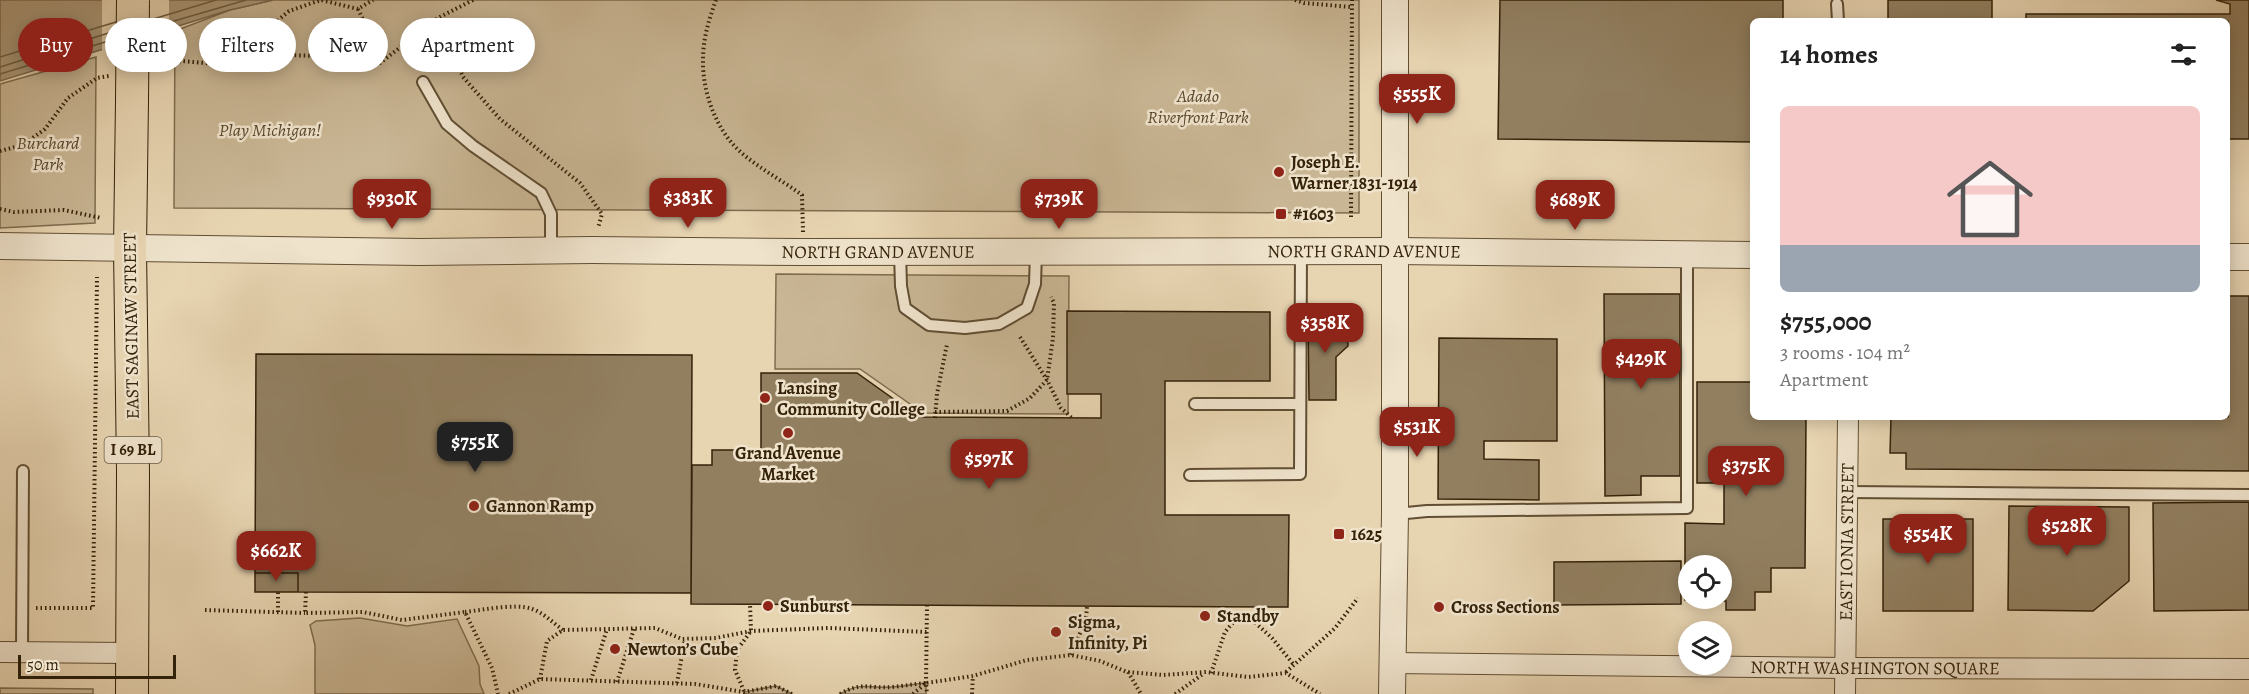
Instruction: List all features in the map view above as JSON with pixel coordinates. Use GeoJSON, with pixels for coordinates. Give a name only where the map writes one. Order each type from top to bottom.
{"type":"FeatureCollection","features":[{"type":"Feature","properties":{"kind":"main road","name":"EAST SAGINAW STREET"},"geometry":{"type":"LineString","coordinates":[[131,652],[133,472],[125,87],[133,0]]}},
{"type":"Feature","properties":{"kind":"main road","name":"I 69 BL"},"geometry":{"type":"LineString","coordinates":[[131,652],[132,694]]}},
{"type":"Feature","properties":{"kind":"street"},"geometry":{"type":"LineString","coordinates":[[1392,694],[1395,622],[1395,0]]}},
{"type":"Feature","properties":{"kind":"street","name":"NORTH GRAND AVENUE"},"geometry":{"type":"LineString","coordinates":[[0,246],[420,252],[592,250],[1396,251],[1750,255]]}},
{"type":"Feature","properties":{"kind":"street"},"geometry":{"type":"LineString","coordinates":[[2230,257],[2249,257]]}},
{"type":"Feature","properties":{"kind":"street","name":"EAST IONIA STREET"},"geometry":{"type":"LineString","coordinates":[[1845,694],[1848,420]]}},
{"type":"Feature","properties":{"kind":"street"},"geometry":{"type":"LineString","coordinates":[[0,652],[131,652]]}},
{"type":"Feature","properties":{"kind":"street","name":"NORTH WASHINGTON SQUARE"},"geometry":{"type":"LineString","coordinates":[[1392,663],[1845,668],[2249,669]]}},
{"type":"Feature","properties":{"kind":"lane"},"geometry":{"type":"LineString","coordinates":[[1838,4],[1838,18]]}},
{"type":"Feature","properties":{"kind":"lane"},"geometry":{"type":"LineString","coordinates":[[423,82],[447,124],[473,146],[542,193],[550,214],[551,251]]}},
{"type":"Feature","properties":{"kind":"lane"},"geometry":{"type":"LineString","coordinates":[[900,252],[901,286],[905,308],[929,325],[965,328],[999,324],[1028,308],[1035,284],[1036,251]]}},
{"type":"Feature","properties":{"kind":"lane"},"geometry":{"type":"LineString","coordinates":[[1190,475],[1300,474],[1301,251]]}},
{"type":"Feature","properties":{"kind":"lane"},"geometry":{"type":"LineString","coordinates":[[1395,514],[1427,511],[1687,508],[1687,254]]}},
{"type":"Feature","properties":{"kind":"lane"},"geometry":{"type":"LineString","coordinates":[[1195,405],[1300,404]]}},
{"type":"Feature","properties":{"kind":"lane"},"geometry":{"type":"LineString","coordinates":[[22,652],[23,471]]}},
{"type":"Feature","properties":{"kind":"lane"},"geometry":{"type":"LineString","coordinates":[[1847,492],[2249,495]]}},
{"type":"Feature","properties":{"kind":"path"},"geometry":{"type":"LineString","coordinates":[[281,18],[289,11],[321,0],[358,9],[373,0]]}},
{"type":"Feature","properties":{"kind":"path"},"geometry":{"type":"LineString","coordinates":[[438,18],[473,0]]}},
{"type":"Feature","properties":{"kind":"path"},"geometry":{"type":"LineString","coordinates":[[716,0],[707,26],[703,60],[707,94],[720,127],[743,154],[802,195],[802,236]]}},
{"type":"Feature","properties":{"kind":"path"},"geometry":{"type":"LineString","coordinates":[[1295,0],[1304,3],[1352,7]]}},
{"type":"Feature","properties":{"kind":"path"},"geometry":{"type":"LineString","coordinates":[[1351,217],[1352,0]]}},
{"type":"Feature","properties":{"kind":"path"},"geometry":{"type":"LineString","coordinates":[[358,9],[362,18]]}},
{"type":"Feature","properties":{"kind":"path"},"geometry":{"type":"LineString","coordinates":[[388,57],[400,48]]}},
{"type":"Feature","properties":{"kind":"path"},"geometry":{"type":"LineString","coordinates":[[461,72],[500,119],[580,183],[602,214],[592,250]]}},
{"type":"Feature","properties":{"kind":"path"},"geometry":{"type":"LineString","coordinates":[[0,151],[23,145],[45,129],[68,98],[97,78],[125,87]]}},
{"type":"Feature","properties":{"kind":"path"},"geometry":{"type":"LineString","coordinates":[[0,209],[14,212],[64,210],[101,218]]}},
{"type":"Feature","properties":{"kind":"path"},"geometry":{"type":"LineString","coordinates":[[23,608],[93,608],[97,277]]}},
{"type":"Feature","properties":{"kind":"path"},"geometry":{"type":"LineString","coordinates":[[935,412],[1007,411],[1030,398],[1047,380],[1053,338],[1054,303],[1051,297]]}},
{"type":"Feature","properties":{"kind":"path"},"geometry":{"type":"LineString","coordinates":[[1020,337],[1047,380],[1061,408],[1072,418]]}},
{"type":"Feature","properties":{"kind":"path"},"geometry":{"type":"LineString","coordinates":[[935,418],[937,394],[947,344]]}},
{"type":"Feature","properties":{"kind":"path"},"geometry":{"type":"LineString","coordinates":[[278,592],[278,612]]}},
{"type":"Feature","properties":{"kind":"path"},"geometry":{"type":"LineString","coordinates":[[305,613],[306,592]]}},
{"type":"Feature","properties":{"kind":"path"},"geometry":{"type":"LineString","coordinates":[[1286,673],[1335,628],[1358,598]]}},
{"type":"Feature","properties":{"kind":"path"},"geometry":{"type":"LineString","coordinates":[[744,692],[735,669],[737,650],[751,631],[750,604]]}},
{"type":"Feature","properties":{"kind":"path"},"geometry":{"type":"LineString","coordinates":[[927,605],[927,694]]}},
{"type":"Feature","properties":{"kind":"path"},"geometry":{"type":"LineString","coordinates":[[1071,655],[1086,619],[1087,606]]}},
{"type":"Feature","properties":{"kind":"path"},"geometry":{"type":"LineString","coordinates":[[205,610],[363,612],[402,620],[498,608],[530,608],[544,615],[563,630]]}},
{"type":"Feature","properties":{"kind":"path"},"geometry":{"type":"LineString","coordinates":[[465,612],[492,668],[498,694]]}},
{"type":"Feature","properties":{"kind":"path"},"geometry":{"type":"LineString","coordinates":[[1175,694],[1208,672],[1225,632],[1236,619],[1251,619],[1272,638],[1294,665]]}},
{"type":"Feature","properties":{"kind":"path"},"geometry":{"type":"LineString","coordinates":[[540,679],[547,641],[563,630],[655,628],[685,639],[716,638],[751,631],[828,628],[927,632]]}},
{"type":"Feature","properties":{"kind":"path"},"geometry":{"type":"LineString","coordinates":[[591,681],[607,629]]}},
{"type":"Feature","properties":{"kind":"path"},"geometry":{"type":"LineString","coordinates":[[617,682],[634,629]]}},
{"type":"Feature","properties":{"kind":"path"},"geometry":{"type":"LineString","coordinates":[[677,683],[685,639]]}},
{"type":"Feature","properties":{"kind":"path"},"geometry":{"type":"LineString","coordinates":[[840,694],[853,687],[869,685],[889,687],[926,683],[973,676],[1027,660],[1071,655],[1100,661],[1127,672],[1163,675],[1208,672],[1248,677],[1286,673],[1320,694]]}},
{"type":"Feature","properties":{"kind":"path"},"geometry":{"type":"LineString","coordinates":[[1127,672],[1141,694]]}},
{"type":"Feature","properties":{"kind":"path"},"geometry":{"type":"LineString","coordinates":[[972,694],[973,676]]}},
{"type":"Feature","properties":{"kind":"path"},"geometry":{"type":"LineString","coordinates":[[509,694],[540,679],[695,684],[744,692],[776,686],[792,694]]}},
{"type":"Feature","properties":{"kind":"path"},"geometry":{"type":"LineString","coordinates":[[913,694],[926,683]]}},
{"type":"Feature","properties":{"kind":"green space","name":"Adado Riverfront Park"},"geometry":{"type":"Polygon","coordinates":[[[273,0],[1359,0],[1359,213],[174,208],[175,72],[187,72],[187,26],[199,22],[199,72],[296,72],[296,18],[209,18],[230,10],[273,0]]]}},
{"type":"Feature","properties":{"kind":"green space","name":"Burchard Park"},"geometry":{"type":"Polygon","coordinates":[[[96,57],[95,223],[0,228],[0,84],[43,72],[93,72],[93,58],[96,57]]]}},
{"type":"Feature","properties":{"kind":"green space"},"geometry":{"type":"Polygon","coordinates":[[[776,274],[1069,276],[1068,414],[923,413],[860,369],[775,369],[776,274]]]}},
{"type":"Feature","properties":{"kind":"green space"},"geometry":{"type":"Polygon","coordinates":[[[360,618],[407,626],[457,619],[479,666],[480,684],[484,694],[315,694],[315,645],[310,625],[316,621],[360,618]]]}},
{"type":"Feature","properties":{"kind":"green space"},"geometry":{"type":"Polygon","coordinates":[[[926,683],[926,694],[840,694],[860,687],[892,687],[926,683]]]}},
{"type":"Feature","properties":{"kind":"green space"},"geometry":{"type":"Polygon","coordinates":[[[776,686],[792,694],[744,694],[744,692],[776,686]]]}},
{"type":"Feature","properties":{"kind":"green space"},"geometry":{"type":"Polygon","coordinates":[[[0,688],[93,689],[93,694],[0,694],[0,688]]]}},
{"type":"Feature","properties":{"kind":"water"},"geometry":{"type":"Polygon","coordinates":[[[0,0],[273,0],[199,18],[187,23],[187,18],[105,18],[105,49],[93,52],[93,18],[18,18],[18,72],[29,72],[0,81],[0,0]]]}},
{"type":"Feature","properties":{"kind":"pier"},"geometry":{"type":"Polygon","coordinates":[[[102,0],[169,0],[169,18],[105,18],[105,52],[102,53],[102,0]]]}},
{"type":"Feature","properties":{"kind":"building"},"geometry":{"type":"Polygon","coordinates":[[[1500,0],[1783,0],[1783,18],[1750,18],[1750,142],[1498,139],[1500,0]]]}},
{"type":"Feature","properties":{"kind":"building"},"geometry":{"type":"Polygon","coordinates":[[[1888,0],[1992,0],[1992,18],[1888,18],[1888,0]]]}},
{"type":"Feature","properties":{"kind":"building"},"geometry":{"type":"Polygon","coordinates":[[[2216,0],[2249,0],[2249,139],[2230,139],[2230,18],[2026,18],[2026,14],[2230,14],[2230,4],[2216,0]]]}},
{"type":"Feature","properties":{"kind":"building"},"geometry":{"type":"Polygon","coordinates":[[[1604,294],[1680,294],[1680,476],[1641,476],[1641,495],[1605,496],[1604,294]]]}},
{"type":"Feature","properties":{"kind":"building"},"geometry":{"type":"Polygon","coordinates":[[[2230,296],[2249,296],[2249,471],[1906,469],[1906,453],[1890,453],[1891,420],[2230,420],[2230,296]]]}},
{"type":"Feature","properties":{"kind":"building"},"geometry":{"type":"Polygon","coordinates":[[[1067,311],[1270,312],[1270,381],[1165,381],[1165,515],[1289,515],[1288,607],[691,604],[692,465],[712,465],[712,450],[761,450],[761,373],[857,373],[919,417],[1101,418],[1101,394],[1067,394],[1067,311]]]}},
{"type":"Feature","properties":{"kind":"building"},"geometry":{"type":"Polygon","coordinates":[[[1334,313],[1347,326],[1348,346],[1336,357],[1336,400],[1309,400],[1308,314],[1334,313]]]}},
{"type":"Feature","properties":{"kind":"building"},"geometry":{"type":"Polygon","coordinates":[[[1439,338],[1557,339],[1557,441],[1484,441],[1484,459],[1539,460],[1539,500],[1438,499],[1439,338]]]}},
{"type":"Feature","properties":{"kind":"building","name":"Gannon Ramp"},"geometry":{"type":"Polygon","coordinates":[[[256,354],[692,355],[691,593],[298,592],[298,573],[255,573],[256,354]]]}},
{"type":"Feature","properties":{"kind":"building"},"geometry":{"type":"Polygon","coordinates":[[[1697,382],[1750,382],[1750,420],[1806,420],[1805,568],[1771,568],[1771,592],[1755,592],[1755,610],[1726,610],[1732,609],[1732,555],[1685,555],[1685,523],[1724,524],[1724,483],[1697,483],[1697,382]]]}},
{"type":"Feature","properties":{"kind":"building"},"geometry":{"type":"Polygon","coordinates":[[[2249,502],[2249,610],[2154,611],[2153,503],[2249,502]]]}},
{"type":"Feature","properties":{"kind":"building"},"geometry":{"type":"Polygon","coordinates":[[[2009,506],[2129,507],[2129,581],[2093,611],[2008,610],[2009,506]]]}},
{"type":"Feature","properties":{"kind":"building"},"geometry":{"type":"Polygon","coordinates":[[[1883,519],[1973,519],[1973,611],[1883,611],[1883,519]]]}},
{"type":"Feature","properties":{"kind":"building"},"geometry":{"type":"Polygon","coordinates":[[[1678,561],[1678,604],[1554,605],[1554,562],[1678,561]]]}},
{"type":"Feature","properties":{"kind":"building"},"geometry":{"type":"Polygon","coordinates":[[[255,573],[298,573],[298,592],[255,592],[255,573]]]}},
{"type":"Feature","properties":{"kind":"place","name":"Joseph E. Warner 1831-1914"},"geometry":{"type":"Point","coordinates":[1279,172]}},
{"type":"Feature","properties":{"kind":"place","name":"#1603"},"geometry":{"type":"Point","coordinates":[1281,214]}},
{"type":"Feature","properties":{"kind":"place","name":"Lansing Community College"},"geometry":{"type":"Point","coordinates":[765,398]}},
{"type":"Feature","properties":{"kind":"place","name":"Grand Avenue Market"},"geometry":{"type":"Point","coordinates":[788,433]}},
{"type":"Feature","properties":{"kind":"place","name":"Gannon Ramp"},"geometry":{"type":"Point","coordinates":[474,506]}},
{"type":"Feature","properties":{"kind":"place","name":"1625"},"geometry":{"type":"Point","coordinates":[1339,534]}},
{"type":"Feature","properties":{"kind":"place","name":"Sunburst"},"geometry":{"type":"Point","coordinates":[768,606]}},
{"type":"Feature","properties":{"kind":"place","name":"Cross Sections"},"geometry":{"type":"Point","coordinates":[1439,607]}},
{"type":"Feature","properties":{"kind":"place","name":"Standby"},"geometry":{"type":"Point","coordinates":[1205,616]}},
{"type":"Feature","properties":{"kind":"place","name":"Sigma, Infinity, Pi"},"geometry":{"type":"Point","coordinates":[1056,632]}},
{"type":"Feature","properties":{"kind":"place","name":"Newton’s Cube"},"geometry":{"type":"Point","coordinates":[615,649]}},
{"type":"Feature","properties":{"kind":"park label","name":"Play Michigan!"},"geometry":{"type":"Point","coordinates":[270,130]}}]}
